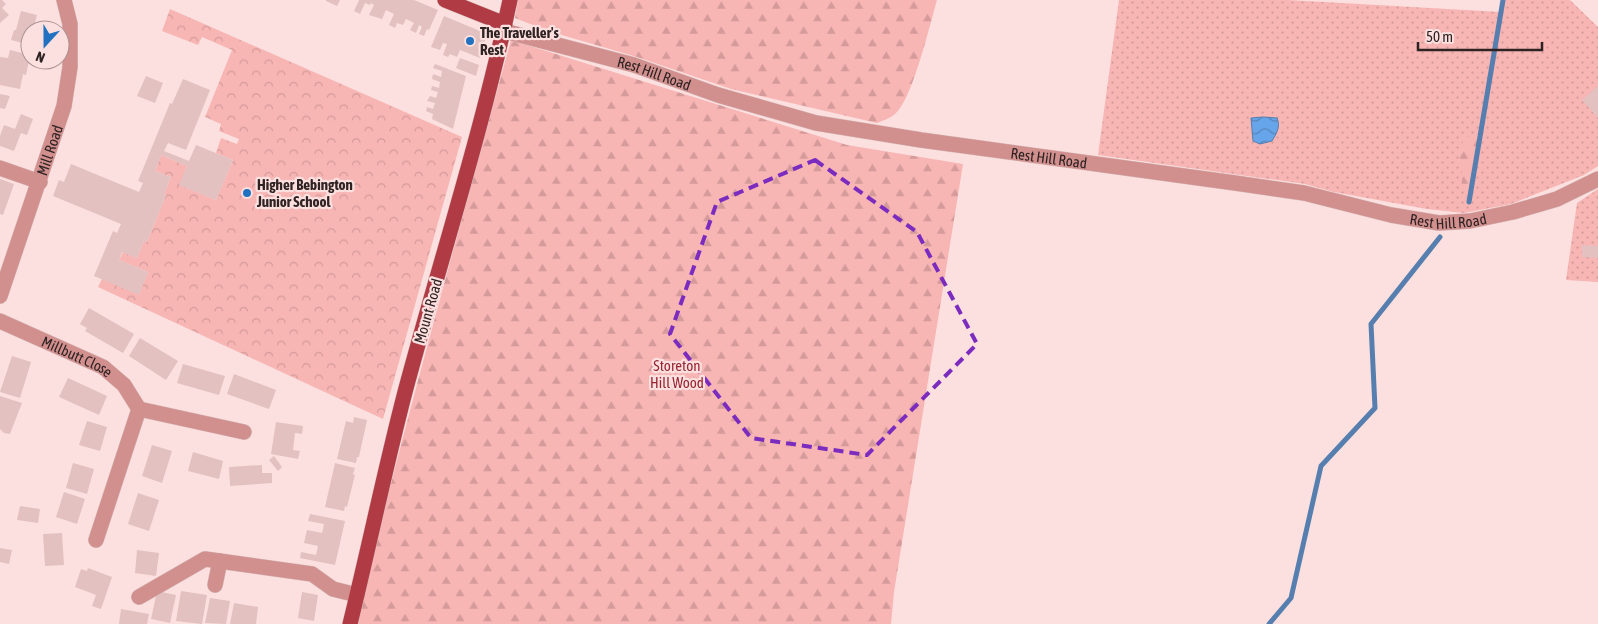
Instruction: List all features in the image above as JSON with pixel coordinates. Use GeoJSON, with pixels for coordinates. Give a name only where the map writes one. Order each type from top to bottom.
{"type":"FeatureCollection","features":[{"type":"Feature","properties":{"kind":"main road"},"geometry":{"type":"LineString","coordinates":[[445,0],[488,18],[504,28]]}},
{"type":"Feature","properties":{"kind":"main road","name":"Mount Road"},"geometry":{"type":"LineString","coordinates":[[350,624],[405,393],[470,159],[510,0]]}},
{"type":"Feature","properties":{"kind":"street","name":"Mill Road"},"geometry":{"type":"LineString","coordinates":[[0,296],[40,182],[64,106],[68,76],[70,24],[64,0]]}},
{"type":"Feature","properties":{"kind":"street","name":"Rest Hill Road"},"geometry":{"type":"LineString","coordinates":[[504,28],[634,65],[718,95],[816,123],[911,139],[1304,193],[1391,215],[1439,223],[1470,221],[1513,212],[1557,199],[1598,179]]}},
{"type":"Feature","properties":{"kind":"street"},"geometry":{"type":"LineString","coordinates":[[0,168],[40,182]]}},
{"type":"Feature","properties":{"kind":"street","name":"Millbutt Close"},"geometry":{"type":"LineString","coordinates":[[0,321],[104,367],[124,385],[139,409]]}},
{"type":"Feature","properties":{"kind":"street"},"geometry":{"type":"LineString","coordinates":[[96,540],[139,409],[244,432]]}},
{"type":"Feature","properties":{"kind":"street"},"geometry":{"type":"LineString","coordinates":[[139,597],[205,559],[312,574],[333,590],[357,595]]}},
{"type":"Feature","properties":{"kind":"street"},"geometry":{"type":"LineString","coordinates":[[215,585],[220,561]]}},
{"type":"Feature","properties":{"kind":"highlighted area"},"geometry":{"type":"Polygon","coordinates":[[[815,160],[917,232],[977,344],[867,455],[751,438],[670,334],[717,202],[815,160]]]}},
{"type":"Feature","properties":{"kind":"green space"},"geometry":{"type":"Polygon","coordinates":[[[518,0],[937,0],[920,62],[907,95],[901,107],[894,115],[877,123],[731,89],[637,57],[548,31],[515,18],[518,0]]]}},
{"type":"Feature","properties":{"kind":"green space"},"geometry":{"type":"Polygon","coordinates":[[[1119,0],[1288,0],[1501,12],[1503,0],[1570,0],[1598,27],[1598,166],[1584,175],[1511,204],[1464,213],[1427,209],[1334,192],[1305,184],[1098,155],[1119,0]]]}},
{"type":"Feature","properties":{"kind":"green space","name":"Higher Bebington Junior School"},"geometry":{"type":"Polygon","coordinates":[[[170,9],[462,137],[383,419],[98,287],[102,279],[139,294],[148,272],[119,260],[123,252],[137,258],[144,241],[147,242],[166,195],[164,194],[171,177],[155,171],[161,155],[187,166],[180,185],[216,200],[233,160],[216,153],[221,138],[237,144],[239,139],[219,131],[221,124],[205,117],[232,50],[202,37],[198,45],[162,31],[170,9]]]}},
{"type":"Feature","properties":{"kind":"green space","name":"Storeton Hill Wood"},"geometry":{"type":"Polygon","coordinates":[[[511,40],[847,145],[963,164],[894,592],[891,624],[356,624],[412,404],[511,40]]]}},
{"type":"Feature","properties":{"kind":"green space"},"geometry":{"type":"Polygon","coordinates":[[[1480,136],[1470,192],[1462,189],[1462,169],[1459,154],[1464,137],[1480,136]]]}},
{"type":"Feature","properties":{"kind":"green space"},"geometry":{"type":"Polygon","coordinates":[[[1598,189],[1598,282],[1566,280],[1577,203],[1598,189]]]}},
{"type":"Feature","properties":{"kind":"water"},"geometry":{"type":"Polygon","coordinates":[[[1251,118],[1277,118],[1278,127],[1272,141],[1260,144],[1253,141],[1251,118]]]}},
{"type":"Feature","properties":{"kind":"building"},"geometry":{"type":"Polygon","coordinates":[[[0,0],[6,4],[2,8],[9,15],[0,23],[0,0]]]}},
{"type":"Feature","properties":{"kind":"building"},"geometry":{"type":"Polygon","coordinates":[[[326,0],[340,0],[337,6],[326,0]]]}},
{"type":"Feature","properties":{"kind":"building"},"geometry":{"type":"Polygon","coordinates":[[[359,0],[414,0],[438,10],[429,30],[427,29],[424,36],[419,34],[422,27],[419,25],[416,33],[410,30],[414,23],[406,19],[403,25],[397,23],[395,28],[389,25],[394,14],[386,10],[382,19],[369,15],[374,5],[371,3],[370,5],[365,3],[360,14],[354,11],[359,0]]]}},
{"type":"Feature","properties":{"kind":"building"},"geometry":{"type":"Polygon","coordinates":[[[21,11],[37,15],[36,20],[20,20],[20,42],[11,40],[14,30],[16,30],[21,11]]]}},
{"type":"Feature","properties":{"kind":"building"},"geometry":{"type":"Polygon","coordinates":[[[444,16],[487,34],[480,58],[460,50],[457,57],[450,54],[448,57],[443,55],[447,44],[443,43],[440,50],[431,47],[444,16]]]}},
{"type":"Feature","properties":{"kind":"building"},"geometry":{"type":"Polygon","coordinates":[[[10,50],[20,52],[20,70],[27,70],[26,75],[23,74],[20,89],[0,85],[0,57],[8,58],[10,50]]]}},
{"type":"Feature","properties":{"kind":"building"},"geometry":{"type":"Polygon","coordinates":[[[460,58],[479,65],[476,76],[456,68],[460,58]]]}},
{"type":"Feature","properties":{"kind":"building"},"geometry":{"type":"Polygon","coordinates":[[[435,64],[466,76],[453,129],[432,119],[433,114],[426,111],[427,107],[433,109],[435,103],[427,101],[430,96],[436,98],[438,92],[431,90],[432,86],[439,88],[440,82],[432,79],[433,74],[441,77],[442,71],[433,68],[435,64]]]}},
{"type":"Feature","properties":{"kind":"building"},"geometry":{"type":"Polygon","coordinates":[[[146,76],[163,83],[155,103],[137,96],[146,76]]]}},
{"type":"Feature","properties":{"kind":"building"},"geometry":{"type":"Polygon","coordinates":[[[183,79],[210,90],[186,150],[168,143],[164,151],[189,161],[196,145],[233,160],[216,200],[179,185],[187,166],[161,155],[155,171],[171,177],[164,194],[166,195],[147,242],[144,241],[137,258],[122,252],[119,260],[148,272],[139,295],[94,276],[113,231],[117,233],[121,224],[53,196],[59,180],[64,182],[71,164],[139,192],[143,183],[138,181],[170,103],[172,104],[183,79]]]}},
{"type":"Feature","properties":{"kind":"building"},"geometry":{"type":"Polygon","coordinates":[[[1598,86],[1598,118],[1582,100],[1598,86]]]}},
{"type":"Feature","properties":{"kind":"building"},"geometry":{"type":"Polygon","coordinates":[[[0,94],[10,96],[5,109],[0,108],[0,94]]]}},
{"type":"Feature","properties":{"kind":"building"},"geometry":{"type":"Polygon","coordinates":[[[21,114],[33,119],[27,135],[21,133],[14,151],[0,146],[0,136],[4,125],[15,129],[21,114]]]}},
{"type":"Feature","properties":{"kind":"building"},"geometry":{"type":"Polygon","coordinates":[[[0,179],[14,184],[3,215],[0,214],[0,179]]]}},
{"type":"Feature","properties":{"kind":"building"},"geometry":{"type":"Polygon","coordinates":[[[1582,245],[1598,246],[1598,258],[1582,257],[1582,245]]]}},
{"type":"Feature","properties":{"kind":"building"},"geometry":{"type":"Polygon","coordinates":[[[89,308],[134,334],[123,353],[85,331],[87,328],[80,324],[89,308]]]}},
{"type":"Feature","properties":{"kind":"building"},"geometry":{"type":"Polygon","coordinates":[[[140,338],[178,361],[166,380],[129,356],[140,338]]]}},
{"type":"Feature","properties":{"kind":"building"},"geometry":{"type":"Polygon","coordinates":[[[12,356],[31,362],[20,398],[0,392],[12,356]]]}},
{"type":"Feature","properties":{"kind":"building"},"geometry":{"type":"Polygon","coordinates":[[[183,364],[225,376],[219,395],[177,383],[183,364]]]}},
{"type":"Feature","properties":{"kind":"building"},"geometry":{"type":"Polygon","coordinates":[[[234,374],[276,390],[269,409],[227,394],[234,374]]]}},
{"type":"Feature","properties":{"kind":"building"},"geometry":{"type":"Polygon","coordinates":[[[68,378],[107,396],[99,415],[59,397],[68,378]]]}},
{"type":"Feature","properties":{"kind":"building"},"geometry":{"type":"Polygon","coordinates":[[[0,396],[22,403],[10,434],[4,433],[0,429],[0,396]]]}},
{"type":"Feature","properties":{"kind":"building"},"geometry":{"type":"Polygon","coordinates":[[[354,417],[367,420],[356,463],[337,459],[346,421],[353,423],[354,417]]]}},
{"type":"Feature","properties":{"kind":"building"},"geometry":{"type":"Polygon","coordinates":[[[87,421],[107,427],[100,451],[79,445],[87,421]]]}},
{"type":"Feature","properties":{"kind":"building"},"geometry":{"type":"Polygon","coordinates":[[[276,422],[303,426],[302,434],[295,433],[293,450],[300,451],[298,459],[271,454],[276,422]]]}},
{"type":"Feature","properties":{"kind":"building"},"geometry":{"type":"Polygon","coordinates":[[[152,445],[172,451],[162,483],[142,476],[152,445]]]}},
{"type":"Feature","properties":{"kind":"building"},"geometry":{"type":"Polygon","coordinates":[[[193,452],[223,461],[219,479],[188,471],[193,452]]]}},
{"type":"Feature","properties":{"kind":"building"},"geometry":{"type":"Polygon","coordinates":[[[274,456],[282,467],[278,471],[269,460],[274,456]]]}},
{"type":"Feature","properties":{"kind":"building"},"geometry":{"type":"Polygon","coordinates":[[[73,463],[94,469],[87,494],[66,488],[73,463]]]}},
{"type":"Feature","properties":{"kind":"building"},"geometry":{"type":"Polygon","coordinates":[[[335,463],[355,468],[347,507],[345,506],[344,511],[325,507],[335,463]]]}},
{"type":"Feature","properties":{"kind":"building"},"geometry":{"type":"Polygon","coordinates":[[[262,465],[262,473],[272,473],[272,483],[230,486],[229,467],[262,465]]]}},
{"type":"Feature","properties":{"kind":"building"},"geometry":{"type":"Polygon","coordinates":[[[64,492],[85,499],[77,524],[56,517],[64,492]]]}},
{"type":"Feature","properties":{"kind":"building"},"geometry":{"type":"Polygon","coordinates":[[[138,493],[159,500],[149,531],[128,524],[138,493]]]}},
{"type":"Feature","properties":{"kind":"building"},"geometry":{"type":"Polygon","coordinates":[[[20,506],[40,509],[38,523],[17,520],[20,506]]]}},
{"type":"Feature","properties":{"kind":"building"},"geometry":{"type":"Polygon","coordinates":[[[310,514],[345,521],[335,565],[300,558],[301,552],[316,555],[318,546],[304,543],[307,530],[322,533],[323,529],[324,524],[308,521],[310,514]]]}},
{"type":"Feature","properties":{"kind":"building"},"geometry":{"type":"Polygon","coordinates":[[[62,533],[64,565],[45,566],[43,534],[62,533]]]}},
{"type":"Feature","properties":{"kind":"building"},"geometry":{"type":"Polygon","coordinates":[[[0,548],[12,550],[9,564],[0,562],[0,548]]]}},
{"type":"Feature","properties":{"kind":"building"},"geometry":{"type":"Polygon","coordinates":[[[137,550],[159,553],[156,576],[135,573],[137,550]]]}},
{"type":"Feature","properties":{"kind":"building"},"geometry":{"type":"Polygon","coordinates":[[[88,568],[112,577],[101,609],[92,606],[96,595],[75,587],[81,569],[87,571],[88,568]]]}},
{"type":"Feature","properties":{"kind":"building"},"geometry":{"type":"Polygon","coordinates":[[[157,591],[176,595],[170,623],[151,619],[157,591]]]}},
{"type":"Feature","properties":{"kind":"building"},"geometry":{"type":"Polygon","coordinates":[[[181,591],[207,595],[202,624],[176,621],[181,591]]]}},
{"type":"Feature","properties":{"kind":"building"},"geometry":{"type":"Polygon","coordinates":[[[302,592],[318,595],[314,621],[298,618],[302,592]]]}},
{"type":"Feature","properties":{"kind":"building"},"geometry":{"type":"Polygon","coordinates":[[[210,598],[230,601],[226,624],[205,623],[210,598]]]}},
{"type":"Feature","properties":{"kind":"building"},"geometry":{"type":"Polygon","coordinates":[[[234,603],[258,607],[256,624],[230,624],[234,603]]]}},
{"type":"Feature","properties":{"kind":"building"},"geometry":{"type":"Polygon","coordinates":[[[121,609],[149,614],[147,624],[119,624],[121,609]]]}},
{"type":"Feature","properties":{"kind":"waterway"},"geometry":{"type":"LineString","coordinates":[[1469,202],[1503,0]]}},
{"type":"Feature","properties":{"kind":"waterway"},"geometry":{"type":"LineString","coordinates":[[1269,624],[1291,598],[1321,466],[1375,408],[1371,324],[1440,237]]}},
{"type":"Feature","properties":{"kind":"place","name":"The Traveller's Rest"},"geometry":{"type":"Point","coordinates":[470,41]}},
{"type":"Feature","properties":{"kind":"place","name":"Higher Bebington Junior School"},"geometry":{"type":"Point","coordinates":[247,193]}}]}
